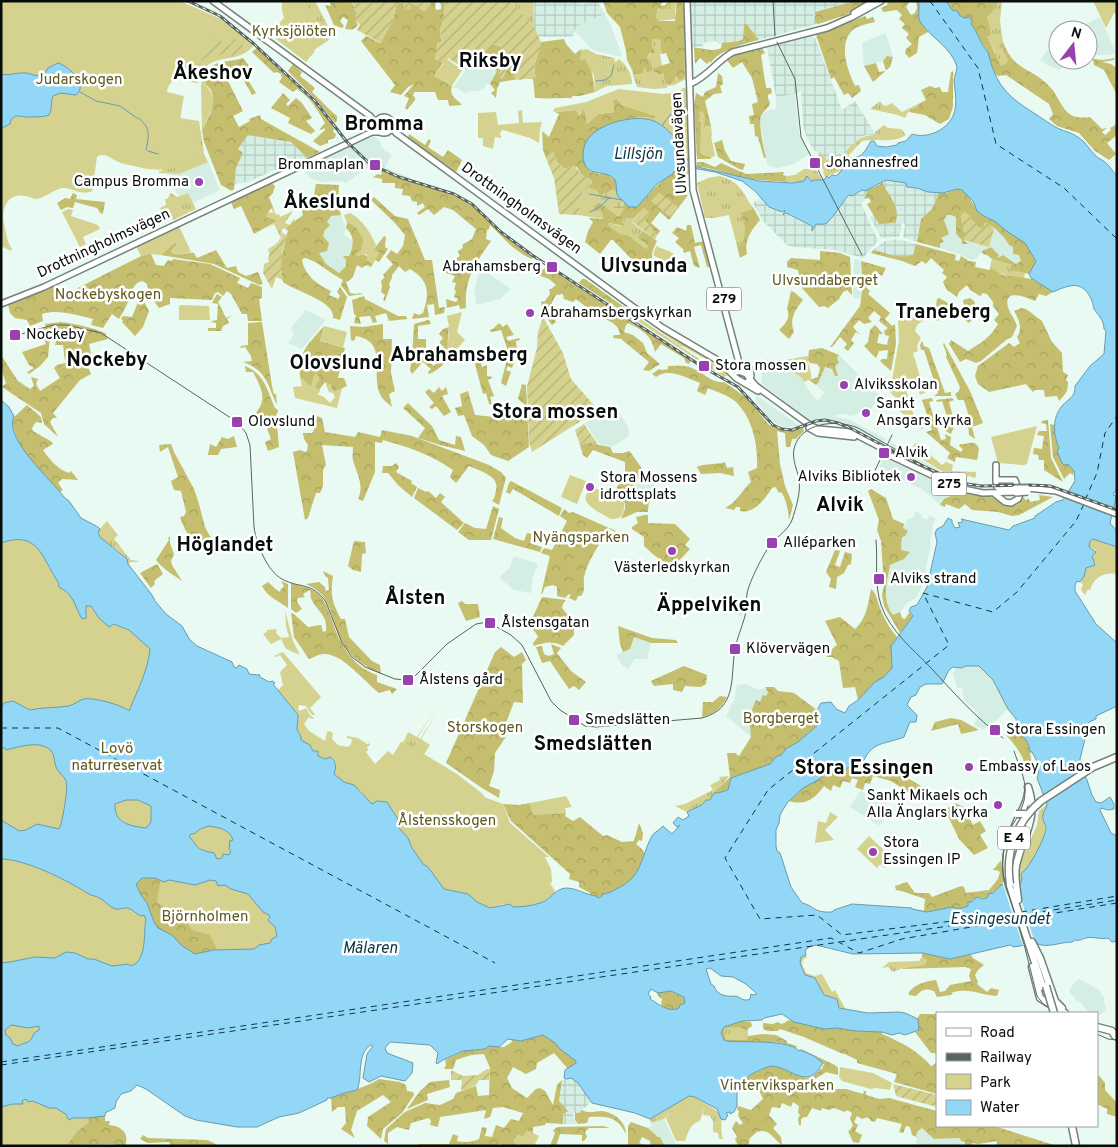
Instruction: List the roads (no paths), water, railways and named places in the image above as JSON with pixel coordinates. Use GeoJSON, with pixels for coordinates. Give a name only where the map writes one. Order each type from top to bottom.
{"type":"FeatureCollection","features":[{"type":"Feature","properties":{"kind":"highway","name":"E 4"},"geometry":{"type":"LineString","coordinates":[[1036,960],[1009,878],[1010,856],[1016,834],[1031,811],[1053,792],[1089,769],[1117,759]]}},
{"type":"Feature","properties":{"kind":"highway","name":"E 4"},"geometry":{"type":"LineString","coordinates":[[1015,898],[1013,856],[1017,840],[1027,822],[1043,804],[1095,770],[1117,759]]}},
{"type":"Feature","properties":{"kind":"highway"},"geometry":{"type":"LineString","coordinates":[[1028,787],[1032,813],[1030,827],[1016,869],[1015,898],[1008,885],[1006,870],[1007,849],[1013,830],[1027,800],[1028,787]]}},
{"type":"Feature","properties":{"kind":"highway"},"geometry":{"type":"LineString","coordinates":[[1015,813],[1022,815],[1031,811]]}},
{"type":"Feature","properties":{"kind":"highway"},"geometry":{"type":"LineString","coordinates":[[1036,960],[1052,1012]]}},
{"type":"Feature","properties":{"kind":"highway"},"geometry":{"type":"LineString","coordinates":[[1036,960],[1040,998],[1063,1012]]}},
{"type":"Feature","properties":{"kind":"highway"},"geometry":{"type":"LineString","coordinates":[[1036,960],[1055,1001],[1068,1012]]}},
{"type":"Feature","properties":{"kind":"highway"},"geometry":{"type":"LineString","coordinates":[[1098,1028],[1112,1031],[1114,1036]]}},
{"type":"Feature","properties":{"kind":"highway"},"geometry":{"type":"LineString","coordinates":[[1071,1127],[1074,1146]]}},
{"type":"Feature","properties":{"kind":"main road"},"geometry":{"type":"LineString","coordinates":[[213,1],[370,116],[380,132],[389,132],[392,127]]}},
{"type":"Feature","properties":{"kind":"main road","name":"275"},"geometry":{"type":"LineString","coordinates":[[217,1],[372,115],[389,118],[392,122],[392,127]]}},
{"type":"Feature","properties":{"kind":"main road","name":"Ulvsundavägen"},"geometry":{"type":"LineString","coordinates":[[688,1],[692,81],[693,193],[736,349],[741,381]]}},
{"type":"Feature","properties":{"kind":"main road","name":"Ulvsundavägen"},"geometry":{"type":"LineString","coordinates":[[688,1],[693,162]]}},
{"type":"Feature","properties":{"kind":"main road"},"geometry":{"type":"LineString","coordinates":[[813,30],[846,17],[874,1]]}},
{"type":"Feature","properties":{"kind":"main road"},"geometry":{"type":"LineString","coordinates":[[692,81],[731,51],[842,22],[881,1]]}},
{"type":"Feature","properties":{"kind":"main road"},"geometry":{"type":"LineString","coordinates":[[376,125],[381,118]]}},
{"type":"Feature","properties":{"kind":"main road","name":"Drottningholmsvägen"},"geometry":{"type":"LineString","coordinates":[[360,137],[372,130],[376,125]]}},
{"type":"Feature","properties":{"kind":"main road","name":"Drottningholmsvägen"},"geometry":{"type":"LineString","coordinates":[[392,127],[396,133],[647,320],[726,368],[738,369],[746,374],[763,390],[813,428],[854,434],[952,486],[975,492],[990,493],[1016,489]]}},
{"type":"Feature","properties":{"kind":"main road","name":"Drottningholmsvägen"},"geometry":{"type":"LineString","coordinates":[[1,303],[44,287],[137,241],[360,137],[373,132],[380,132]]}},
{"type":"Feature","properties":{"kind":"main road","name":"Drottningholmsvägen"},"geometry":{"type":"LineString","coordinates":[[389,132],[545,244]]}},
{"type":"Feature","properties":{"kind":"main road"},"geometry":{"type":"LineString","coordinates":[[741,381],[748,382],[751,378]]}},
{"type":"Feature","properties":{"kind":"main road"},"geometry":{"type":"LineString","coordinates":[[741,381],[762,393],[814,431],[823,434],[825,432],[844,433]]}},
{"type":"Feature","properties":{"kind":"main road","name":"Drottningholmsvägen"},"geometry":{"type":"LineString","coordinates":[[888,453],[959,486],[983,490],[1056,491],[1117,516]]}},
{"type":"Feature","properties":{"kind":"main road"},"geometry":{"type":"LineString","coordinates":[[996,465],[996,484],[999,489],[1016,489]]}},
{"type":"Feature","properties":{"kind":"main road"},"geometry":{"type":"LineString","coordinates":[[975,492],[997,494],[1005,502],[1011,504],[1019,498],[1014,479],[996,484]]}},
{"type":"Feature","properties":{"kind":"water","name":"Mälaren"},"geometry":{"type":"Polygon","coordinates":[[[918,1],[946,1],[953,11],[955,10],[964,18],[969,17],[972,21],[971,24],[988,52],[997,79],[1003,88],[1019,103],[1052,125],[1079,138],[1117,175],[1117,488],[1113,495],[1116,496],[1110,523],[1117,531],[1117,547],[1093,539],[1090,541],[1089,547],[1096,552],[1092,556],[1095,565],[1086,568],[1084,577],[1079,582],[1077,581],[1075,585],[1075,591],[1096,624],[1117,643],[1117,706],[1096,716],[1096,719],[1089,722],[1086,727],[1079,763],[1096,802],[1101,803],[1110,797],[1114,804],[1114,809],[1101,808],[1100,810],[1111,833],[1117,836],[1117,941],[1112,942],[1108,938],[1089,938],[1049,945],[1036,943],[1014,947],[1010,945],[950,959],[922,953],[853,954],[816,945],[809,947],[805,951],[806,955],[801,957],[800,963],[805,975],[815,978],[824,995],[837,999],[839,1008],[868,1013],[905,1013],[918,1019],[919,1030],[905,1035],[899,1033],[892,1035],[882,1032],[837,1028],[824,1029],[794,1022],[782,1014],[762,1020],[742,1021],[724,1027],[721,1033],[724,1040],[786,1045],[814,1056],[823,1063],[812,1076],[806,1077],[773,1066],[751,1074],[744,1083],[737,1085],[737,1106],[734,1112],[726,1113],[728,1115],[725,1120],[721,1119],[717,1109],[695,1097],[689,1096],[650,1119],[635,1113],[592,1103],[578,1083],[571,1078],[564,1078],[565,1070],[576,1063],[576,1061],[543,1035],[521,1041],[508,1039],[499,1047],[489,1046],[485,1049],[463,1051],[437,1064],[438,1053],[430,1045],[390,1042],[385,1048],[387,1053],[413,1063],[412,1073],[405,1081],[381,1076],[369,1082],[363,1078],[367,1054],[373,1046],[371,1045],[363,1054],[357,1090],[327,1098],[327,1100],[299,1113],[279,1117],[257,1127],[237,1127],[196,1120],[185,1116],[146,1089],[137,1085],[131,1091],[121,1094],[115,1108],[105,1113],[105,1116],[72,1118],[70,1120],[67,1118],[67,1115],[56,1108],[49,1108],[33,1101],[28,1102],[26,1099],[22,1101],[23,1104],[1,1107],[1,963],[35,957],[55,958],[66,952],[75,953],[112,966],[128,964],[131,966],[140,958],[142,952],[146,919],[144,915],[141,916],[128,908],[113,908],[100,898],[46,871],[22,862],[1,859],[1,820],[19,831],[26,830],[37,824],[59,829],[65,805],[67,785],[57,769],[51,750],[48,748],[33,745],[6,750],[1,748],[1,707],[4,703],[13,701],[30,710],[69,706],[88,699],[114,704],[129,711],[145,673],[150,649],[129,630],[114,624],[109,627],[99,618],[91,606],[86,606],[86,618],[82,619],[71,597],[59,587],[42,555],[31,543],[23,540],[13,540],[1,543],[1,400],[9,407],[14,416],[12,425],[15,436],[30,459],[69,501],[81,518],[98,527],[100,529],[98,532],[100,537],[127,559],[128,564],[166,614],[182,626],[190,640],[197,646],[232,662],[234,667],[237,668],[239,665],[247,669],[249,674],[259,674],[260,677],[269,682],[273,681],[275,683],[273,684],[298,715],[297,729],[301,740],[310,745],[313,751],[318,751],[318,756],[325,759],[330,757],[334,760],[334,774],[344,782],[354,785],[372,804],[377,801],[387,802],[399,821],[399,828],[408,838],[412,848],[444,889],[468,894],[477,902],[490,908],[510,904],[513,907],[537,904],[547,900],[558,890],[566,888],[578,890],[598,898],[631,879],[640,866],[654,833],[663,826],[672,834],[680,825],[677,827],[673,823],[678,817],[683,820],[689,816],[687,812],[706,800],[710,800],[714,793],[728,790],[731,778],[770,764],[787,748],[798,742],[819,724],[817,710],[821,703],[831,702],[836,709],[845,713],[849,706],[858,700],[875,682],[884,677],[892,668],[891,646],[913,616],[909,611],[911,607],[917,605],[927,587],[937,542],[935,533],[948,518],[952,520],[955,528],[960,527],[958,522],[963,521],[961,519],[1009,530],[1013,526],[1035,518],[1035,516],[1056,502],[1063,500],[1075,481],[1074,471],[1068,464],[1064,465],[1062,463],[1057,451],[1059,448],[1054,426],[1056,416],[1062,406],[1073,395],[1075,386],[1090,366],[1104,354],[1106,331],[1103,323],[1085,290],[1080,287],[1071,286],[1053,292],[1031,278],[1029,274],[1036,261],[1025,243],[977,211],[973,201],[962,190],[957,189],[943,193],[928,192],[907,187],[906,183],[886,180],[865,191],[862,190],[852,196],[849,195],[827,223],[816,224],[812,231],[812,226],[786,213],[783,215],[785,210],[782,212],[769,207],[755,191],[742,181],[715,172],[687,167],[677,169],[657,184],[637,207],[629,207],[617,195],[616,183],[611,176],[591,171],[584,162],[585,145],[597,130],[627,119],[646,119],[658,123],[668,130],[684,149],[681,152],[688,160],[689,165],[759,181],[792,183],[804,181],[807,176],[812,182],[813,180],[824,180],[827,176],[829,178],[832,175],[836,176],[845,167],[861,169],[861,166],[848,165],[850,158],[861,155],[871,141],[874,141],[877,146],[886,147],[906,141],[912,134],[923,135],[941,130],[950,121],[955,112],[954,81],[957,67],[951,54],[921,23],[918,1]],[[979,666],[953,667],[949,670],[942,684],[926,684],[920,687],[916,695],[911,697],[907,705],[917,715],[916,722],[910,722],[904,737],[876,746],[864,760],[843,770],[828,771],[818,780],[803,788],[787,803],[780,815],[776,830],[776,846],[791,887],[802,903],[826,912],[832,912],[852,904],[912,908],[927,912],[952,907],[959,909],[968,906],[968,902],[972,902],[976,897],[984,899],[988,897],[988,894],[993,893],[1001,885],[1019,885],[1022,880],[1021,874],[1033,859],[1046,827],[1043,814],[1047,804],[1037,778],[1038,765],[1032,752],[1030,752],[1026,740],[1018,731],[1016,719],[1008,709],[993,680],[979,666]],[[126,800],[115,804],[115,811],[120,820],[129,825],[146,828],[151,822],[151,806],[138,800],[126,800]],[[209,826],[200,829],[189,836],[197,846],[214,853],[217,859],[222,858],[223,854],[229,855],[231,851],[229,849],[230,840],[232,841],[233,839],[226,831],[209,826]],[[142,878],[136,884],[147,903],[158,928],[172,935],[181,945],[195,954],[214,950],[254,949],[259,945],[270,943],[277,936],[275,927],[268,920],[269,915],[263,912],[248,894],[231,889],[225,885],[218,886],[216,881],[210,880],[195,885],[169,880],[164,882],[155,878],[142,878]],[[710,968],[706,969],[711,984],[720,994],[726,996],[736,996],[746,1000],[750,999],[751,994],[757,994],[746,984],[733,977],[721,976],[710,968]],[[651,989],[648,994],[651,997],[650,999],[667,1009],[679,1008],[680,1005],[685,1003],[684,997],[671,991],[658,993],[651,989]],[[11,1025],[5,1030],[6,1035],[13,1044],[18,1046],[29,1041],[34,1033],[39,1030],[39,1026],[29,1028],[11,1025]]]}},
{"type":"Feature","properties":{"kind":"water"},"geometry":{"type":"Polygon","coordinates":[[[58,63],[72,72],[79,81],[79,91],[76,95],[60,93],[53,96],[49,115],[38,117],[15,116],[10,124],[1,129],[1,74],[26,73],[38,75],[45,73],[48,68],[58,63]]]}},
{"type":"Feature","properties":{"kind":"waterway"},"geometry":{"type":"LineString","coordinates":[[596,81],[605,80],[611,76],[614,65]]}},
{"type":"Feature","properties":{"kind":"waterway"},"geometry":{"type":"LineString","coordinates":[[80,92],[96,101],[120,106],[137,118]]}},
{"type":"Feature","properties":{"kind":"waterway"},"geometry":{"type":"LineString","coordinates":[[667,119],[671,114]]}},
{"type":"Feature","properties":{"kind":"waterway"},"geometry":{"type":"LineString","coordinates":[[138,118],[147,128],[148,140],[146,150]]}},
{"type":"Feature","properties":{"kind":"waterway"},"geometry":{"type":"LineString","coordinates":[[662,126],[666,120]]}},
{"type":"Feature","properties":{"kind":"waterway"},"geometry":{"type":"LineString","coordinates":[[148,151],[158,154]]}},
{"type":"Feature","properties":{"kind":"waterway"},"geometry":{"type":"LineString","coordinates":[[589,194],[622,200]]}},
{"type":"Feature","properties":{"kind":"waterway"},"geometry":{"type":"LineString","coordinates":[[602,205],[609,198]]}},
{"type":"Feature","properties":{"kind":"waterway"},"geometry":{"type":"LineString","coordinates":[[590,212],[601,206]]}},
{"type":"Feature","properties":{"kind":"tram line"},"geometry":{"type":"LineString","coordinates":[[773,1],[775,36]]}},
{"type":"Feature","properties":{"kind":"tram line"},"geometry":{"type":"LineString","coordinates":[[777,42],[795,79],[801,137],[862,255]]}},
{"type":"Feature","properties":{"kind":"tram line"},"geometry":{"type":"LineString","coordinates":[[11,337],[53,325],[67,325],[101,333],[237,422],[246,433],[250,445],[254,527],[263,556],[272,570],[282,579],[310,588],[321,595],[326,602],[342,643],[352,657],[365,667],[395,679],[406,680],[414,677],[447,644],[476,624],[488,622],[511,635],[522,645],[551,701],[560,710],[585,726],[596,727],[702,718],[722,707],[730,691],[735,649],[745,616],[746,597],[750,583],[765,553],[788,527],[795,510],[799,495],[799,479],[794,461],[794,449],[804,433],[820,425],[849,425],[858,428],[923,465]]}},
{"type":"Feature","properties":{"kind":"tram line"},"geometry":{"type":"LineString","coordinates":[[869,483],[892,435]]}},
{"type":"Feature","properties":{"kind":"tram line"},"geometry":{"type":"LineString","coordinates":[[876,540],[879,597],[890,623],[966,705],[1003,738]]}},
{"type":"Feature","properties":{"kind":"tram line"},"geometry":{"type":"LineString","coordinates":[[1014,751],[1024,782],[1025,797],[1004,846],[1004,878],[1037,996],[1044,1005],[1057,1012]]}},
{"type":"Feature","properties":{"kind":"tram line"},"geometry":{"type":"LineString","coordinates":[[1098,1034],[1108,1039],[1117,1040]]}},
{"type":"Feature","properties":{"kind":"railway"},"geometry":{"type":"LineString","coordinates":[[188,1],[220,16],[254,44],[315,101],[347,142],[370,164],[399,177],[454,194],[472,204],[501,232],[532,255],[701,366],[738,387],[773,425],[782,429],[792,430],[816,421],[825,420],[838,423],[912,461],[961,483],[981,486],[1050,486],[1117,510]]}},
{"type":"Feature","properties":{"kind":"place","name":"Johannesfred"},"geometry":{"type":"Point","coordinates":[815,163]}},
{"type":"Feature","properties":{"kind":"place","name":"Brommaplan"},"geometry":{"type":"Point","coordinates":[375,165]}},
{"type":"Feature","properties":{"kind":"place","name":"Campus Bromma"},"geometry":{"type":"Point","coordinates":[199,182]}},
{"type":"Feature","properties":{"kind":"place","name":"Abrahamsberg"},"geometry":{"type":"Point","coordinates":[552,267]}},
{"type":"Feature","properties":{"kind":"place","name":"Abrahamsbergskyrkan"},"geometry":{"type":"Point","coordinates":[530,313]}},
{"type":"Feature","properties":{"kind":"place","name":"Nockeby"},"geometry":{"type":"Point","coordinates":[15,335]}},
{"type":"Feature","properties":{"kind":"place","name":"Stora mossen"},"geometry":{"type":"Point","coordinates":[704,366]}},
{"type":"Feature","properties":{"kind":"place","name":"Alviksskolan"},"geometry":{"type":"Point","coordinates":[844,385]}},
{"type":"Feature","properties":{"kind":"place","name":"Sankt Ansgars kyrka"},"geometry":{"type":"Point","coordinates":[866,413]}},
{"type":"Feature","properties":{"kind":"place","name":"Olovslund"},"geometry":{"type":"Point","coordinates":[237,422]}},
{"type":"Feature","properties":{"kind":"place","name":"Alvik"},"geometry":{"type":"Point","coordinates":[884,453]}},
{"type":"Feature","properties":{"kind":"place","name":"Alviks Bibliotek"},"geometry":{"type":"Point","coordinates":[911,477]}},
{"type":"Feature","properties":{"kind":"place","name":"Stora Mossens idrottsplats"},"geometry":{"type":"Point","coordinates":[590,487]}},
{"type":"Feature","properties":{"kind":"place","name":"Alléparken"},"geometry":{"type":"Point","coordinates":[772,543]}},
{"type":"Feature","properties":{"kind":"place","name":"Västerledskyrkan"},"geometry":{"type":"Point","coordinates":[672,551]}},
{"type":"Feature","properties":{"kind":"place","name":"Alviks strand"},"geometry":{"type":"Point","coordinates":[879,579]}},
{"type":"Feature","properties":{"kind":"place","name":"Ålstensgatan"},"geometry":{"type":"Point","coordinates":[490,623]}},
{"type":"Feature","properties":{"kind":"place","name":"Klövervägen"},"geometry":{"type":"Point","coordinates":[735,649]}},
{"type":"Feature","properties":{"kind":"place","name":"Ålstens gård"},"geometry":{"type":"Point","coordinates":[408,680]}},
{"type":"Feature","properties":{"kind":"place","name":"Smedslätten"},"geometry":{"type":"Point","coordinates":[574,720]}},
{"type":"Feature","properties":{"kind":"place","name":"Stora Essingen"},"geometry":{"type":"Point","coordinates":[995,730]}},
{"type":"Feature","properties":{"kind":"place","name":"Embassy of Laos"},"geometry":{"type":"Point","coordinates":[969,767]}},
{"type":"Feature","properties":{"kind":"place","name":"Sankt Mikaels och Alla Änglars kyrka"},"geometry":{"type":"Point","coordinates":[998,805]}},
{"type":"Feature","properties":{"kind":"place","name":"Stora Essingen IP"},"geometry":{"type":"Point","coordinates":[873,852]}},
{"type":"Feature","properties":{"kind":"district","name":"Riksby"},"geometry":{"type":"Point","coordinates":[490,62]}},
{"type":"Feature","properties":{"kind":"district","name":"Åkeshov"},"geometry":{"type":"Point","coordinates":[213,74]}},
{"type":"Feature","properties":{"kind":"district","name":"Bromma"},"geometry":{"type":"Point","coordinates":[384,125]}},
{"type":"Feature","properties":{"kind":"district","name":"Åkeslund"},"geometry":{"type":"Point","coordinates":[327,203]}},
{"type":"Feature","properties":{"kind":"district","name":"Ulvsunda"},"geometry":{"type":"Point","coordinates":[644,267]}},
{"type":"Feature","properties":{"kind":"district","name":"Traneberg"},"geometry":{"type":"Point","coordinates":[943,313]}},
{"type":"Feature","properties":{"kind":"district","name":"Abrahamsberg"},"geometry":{"type":"Point","coordinates":[459,356]}},
{"type":"Feature","properties":{"kind":"district","name":"Nockeby"},"geometry":{"type":"Point","coordinates":[107,361]}},
{"type":"Feature","properties":{"kind":"district","name":"Olovslund"},"geometry":{"type":"Point","coordinates":[336,364]}},
{"type":"Feature","properties":{"kind":"district","name":"Stora mossen"},"geometry":{"type":"Point","coordinates":[555,413]}},
{"type":"Feature","properties":{"kind":"district","name":"Alvik"},"geometry":{"type":"Point","coordinates":[840,506]}},
{"type":"Feature","properties":{"kind":"district","name":"Höglandet"},"geometry":{"type":"Point","coordinates":[225,546]}},
{"type":"Feature","properties":{"kind":"district","name":"Ålsten"},"geometry":{"type":"Point","coordinates":[415,599]}},
{"type":"Feature","properties":{"kind":"district","name":"Äppelviken"},"geometry":{"type":"Point","coordinates":[709,606]}},
{"type":"Feature","properties":{"kind":"district","name":"Smedslätten"},"geometry":{"type":"Point","coordinates":[593,745]}},
{"type":"Feature","properties":{"kind":"district","name":"Stora Essingen"},"geometry":{"type":"Point","coordinates":[864,769]}},
{"type":"Feature","properties":{"kind":"park label","name":"Kyrksjölöten"},"geometry":{"type":"Point","coordinates":[294,32]}},
{"type":"Feature","properties":{"kind":"park label","name":"Judarskogen"},"geometry":{"type":"Point","coordinates":[79,80]}},
{"type":"Feature","properties":{"kind":"park label","name":"Ulvsundaberget"},"geometry":{"type":"Point","coordinates":[825,281]}},
{"type":"Feature","properties":{"kind":"park label","name":"Nockebyskogen"},"geometry":{"type":"Point","coordinates":[108,295]}},
{"type":"Feature","properties":{"kind":"park label","name":"Nyängsparken"},"geometry":{"type":"Point","coordinates":[581,538]}},
{"type":"Feature","properties":{"kind":"park label","name":"Borgberget"},"geometry":{"type":"Point","coordinates":[781,719]}},
{"type":"Feature","properties":{"kind":"park label","name":"Storskogen"},"geometry":{"type":"Point","coordinates":[485,728]}},
{"type":"Feature","properties":{"kind":"park label","name":"Lovö naturreservat"},"geometry":{"type":"Point","coordinates":[117,758]}},
{"type":"Feature","properties":{"kind":"park label","name":"Ålstensskogen"},"geometry":{"type":"Point","coordinates":[447,821]}},
{"type":"Feature","properties":{"kind":"park label","name":"Björnholmen"},"geometry":{"type":"Point","coordinates":[205,917]}},
{"type":"Feature","properties":{"kind":"park label","name":"Vinterviksparken"},"geometry":{"type":"Point","coordinates":[777,1086]}},
{"type":"Feature","properties":{"kind":"water label","name":"Lillsjön"},"geometry":{"type":"Point","coordinates":[638,155]}},
{"type":"Feature","properties":{"kind":"water label","name":"Essingesundet"},"geometry":{"type":"Point","coordinates":[1000,920]}}]}
